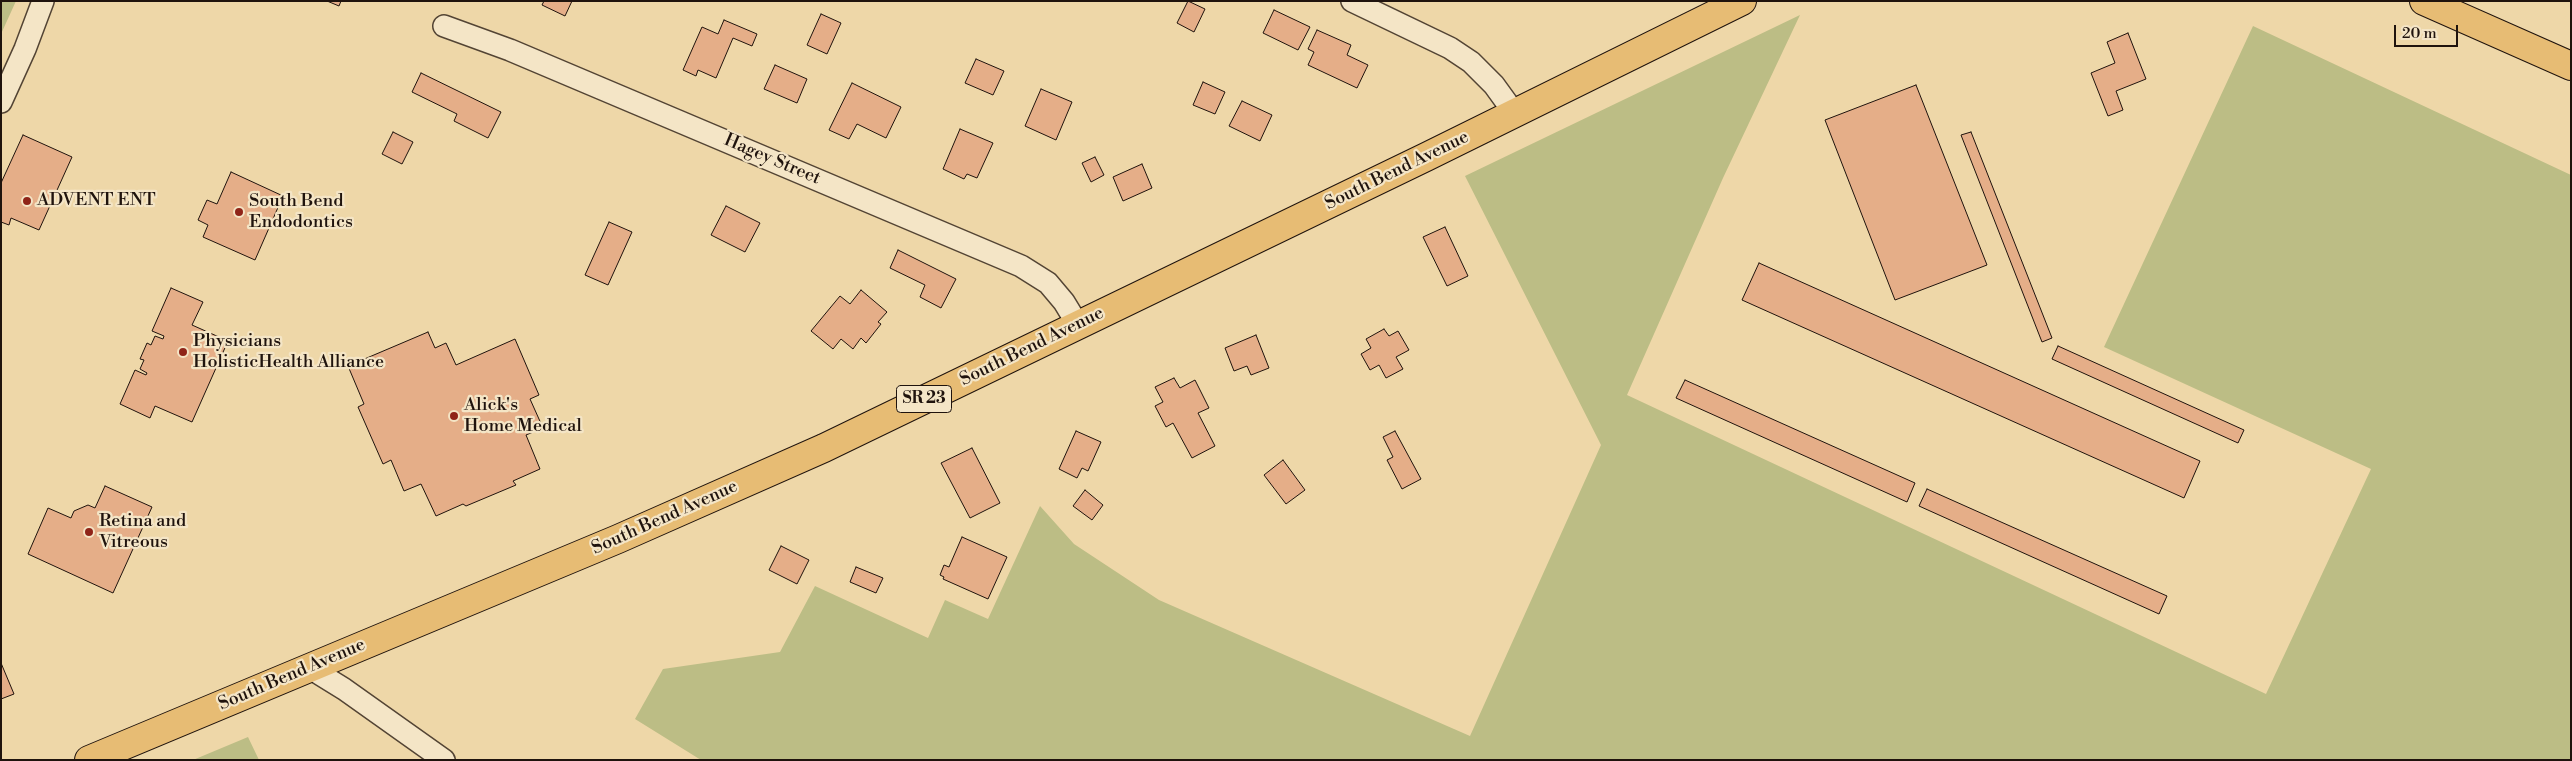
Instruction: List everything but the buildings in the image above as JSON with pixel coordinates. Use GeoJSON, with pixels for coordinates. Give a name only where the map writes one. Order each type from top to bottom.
{"type":"FeatureCollection","features":[{"type":"Feature","properties":{"kind":"main road","name":"South Bend Avenue"},"geometry":{"type":"LineString","coordinates":[[89,760],[618,539],[806,456],[1515,114],[1742,1]]}},
{"type":"Feature","properties":{"kind":"main road"},"geometry":{"type":"LineString","coordinates":[[2424,1],[2571,66]]}},
{"type":"Feature","properties":{"kind":"street"},"geometry":{"type":"LineString","coordinates":[[1,102],[25,49],[43,1]]}},
{"type":"Feature","properties":{"kind":"street"},"geometry":{"type":"LineString","coordinates":[[1352,1],[1450,48],[1471,62],[1494,85],[1515,114]]}},
{"type":"Feature","properties":{"kind":"street","name":"Hagey Street"},"geometry":{"type":"LineString","coordinates":[[444,26],[510,50],[1021,266],[1048,283],[1064,302],[1078,326]]}},
{"type":"Feature","properties":{"kind":"street"},"geometry":{"type":"LineString","coordinates":[[310,668],[344,689],[444,760]]}},
{"type":"Feature","properties":{"kind":"green space"},"geometry":{"type":"Polygon","coordinates":[[[1,1],[16,1],[1,34],[1,1]]]}},
{"type":"Feature","properties":{"kind":"green space"},"geometry":{"type":"Polygon","coordinates":[[[1800,15],[1723,178],[1627,395],[2266,694],[2371,469],[2104,347],[2253,26],[2571,175],[2571,760],[701,760],[635,719],[663,669],[780,652],[815,586],[928,638],[945,600],[988,619],[1040,506],[1074,544],[1159,600],[1470,736],[1601,445],[1465,176],[1800,15]]]}},
{"type":"Feature","properties":{"kind":"green space"},"geometry":{"type":"Polygon","coordinates":[[[248,737],[259,760],[193,760],[248,737]]]}},
{"type":"Feature","properties":{"kind":"place","name":"ADVENT ENT"},"geometry":{"type":"Point","coordinates":[27,201]}},
{"type":"Feature","properties":{"kind":"place","name":"South Bend Endodontics"},"geometry":{"type":"Point","coordinates":[239,212]}},
{"type":"Feature","properties":{"kind":"place","name":"Physicians HolisticHealth Alliance"},"geometry":{"type":"Point","coordinates":[183,352]}},
{"type":"Feature","properties":{"kind":"place","name":"Alick's Home Medical"},"geometry":{"type":"Point","coordinates":[454,416]}},
{"type":"Feature","properties":{"kind":"place","name":"Retina and Vitreous"},"geometry":{"type":"Point","coordinates":[89,532]}}]}
